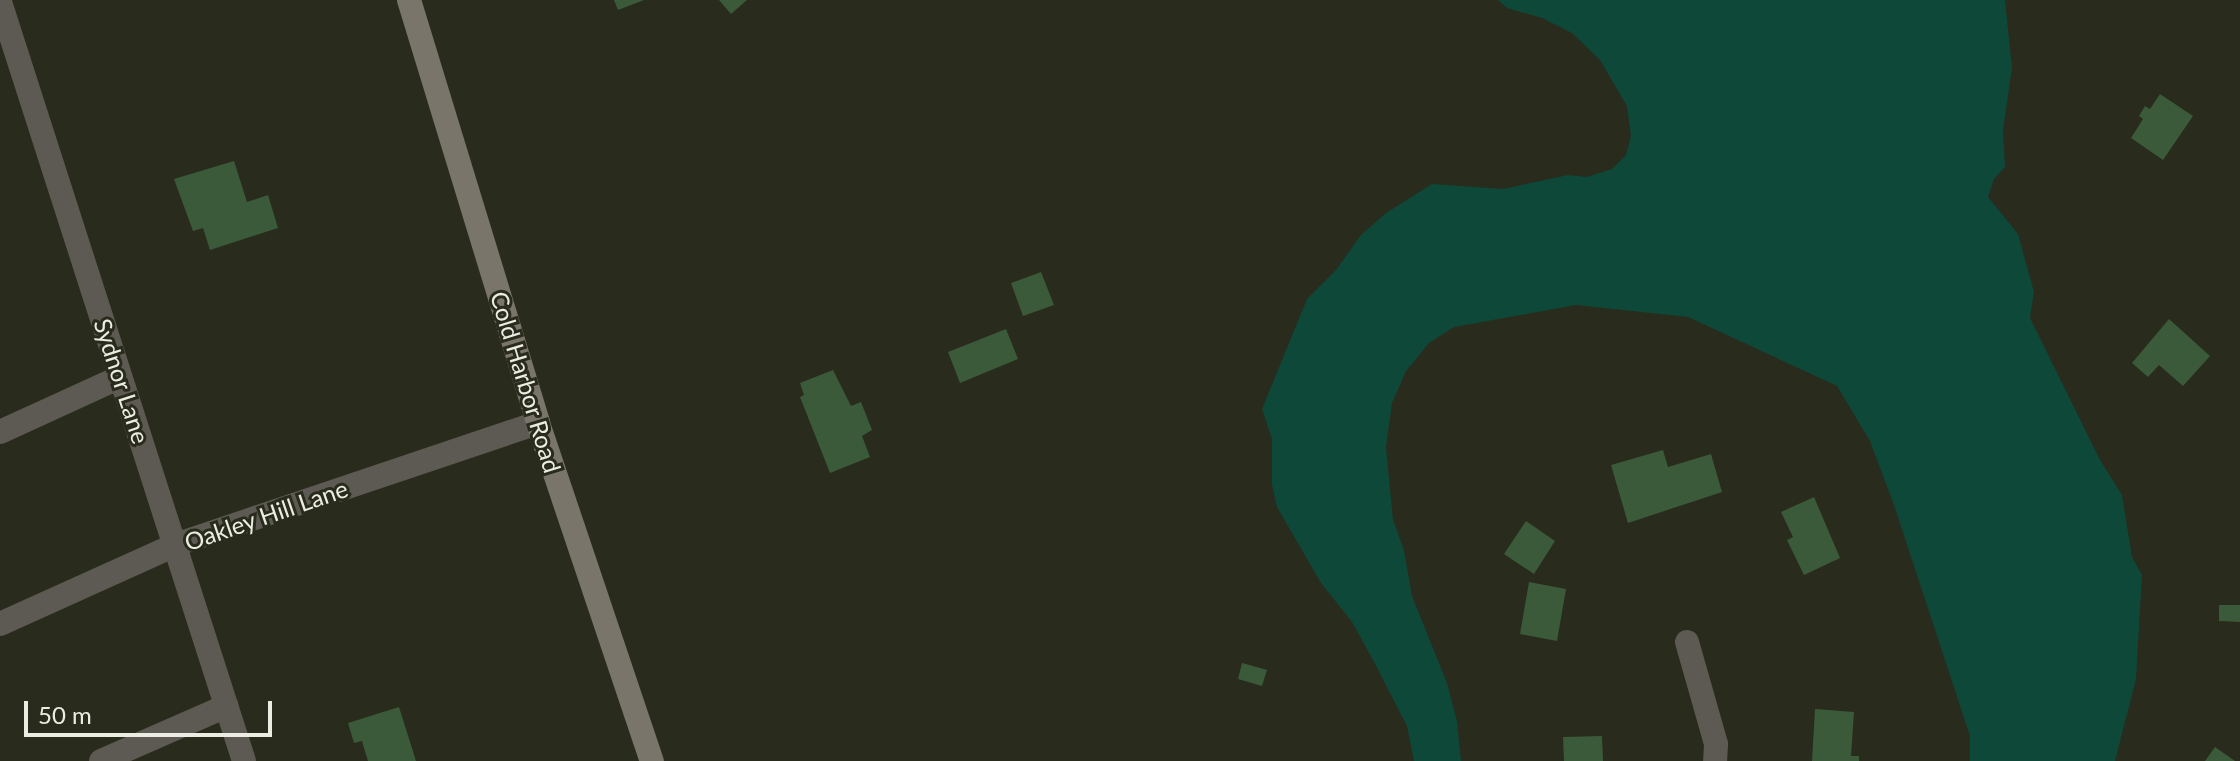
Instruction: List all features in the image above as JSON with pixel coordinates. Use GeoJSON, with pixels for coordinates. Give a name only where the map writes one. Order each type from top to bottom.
{"type":"FeatureCollection","features":[{"type":"Feature","properties":{"kind":"main road","name":"Cold Harbor Road"},"geometry":{"type":"LineString","coordinates":[[409,0],[538,423],[652,761]]}},
{"type":"Feature","properties":{"kind":"street","name":"Sydnor Lane"},"geometry":{"type":"LineString","coordinates":[[0,2],[244,761]]}},
{"type":"Feature","properties":{"kind":"street"},"geometry":{"type":"LineString","coordinates":[[0,432],[120,377]]}},
{"type":"Feature","properties":{"kind":"street","name":"Oakley Hill Lane"},"geometry":{"type":"LineString","coordinates":[[0,624],[175,545],[538,423]]}},
{"type":"Feature","properties":{"kind":"street"},"geometry":{"type":"LineString","coordinates":[[1687,642],[1716,744],[1715,761]]}},
{"type":"Feature","properties":{"kind":"street"},"geometry":{"type":"LineString","coordinates":[[101,761],[226,706]]}},
{"type":"Feature","properties":{"kind":"water"},"geometry":{"type":"Polygon","coordinates":[[[1498,0],[2005,0],[2012,68],[2003,130],[2005,167],[1994,179],[1988,197],[2018,234],[2034,292],[2030,318],[2100,460],[2122,495],[2132,557],[2142,575],[2136,679],[2115,761],[1970,761],[1970,736],[1894,505],[1870,441],[1837,386],[1688,317],[1576,305],[1454,327],[1429,343],[1406,371],[1392,403],[1386,447],[1393,520],[1404,550],[1412,596],[1447,683],[1457,721],[1461,761],[1414,761],[1407,726],[1373,660],[1352,622],[1321,583],[1277,507],[1272,485],[1272,439],[1262,409],[1307,299],[1336,270],[1361,235],[1386,213],[1432,184],[1503,189],[1568,175],[1587,177],[1612,169],[1626,155],[1631,136],[1627,106],[1600,60],[1572,33],[1542,18],[1507,8],[1498,0]]]}},
{"type":"Feature","properties":{"kind":"building"},"geometry":{"type":"Polygon","coordinates":[[[614,0],[644,0],[618,10],[614,0]]]}},
{"type":"Feature","properties":{"kind":"building"},"geometry":{"type":"Polygon","coordinates":[[[719,0],[747,0],[731,14],[719,0]]]}},
{"type":"Feature","properties":{"kind":"building"},"geometry":{"type":"Polygon","coordinates":[[[2160,94],[2193,116],[2163,160],[2131,138],[2143,119],[2139,116],[2145,106],[2150,109],[2160,94]]]}},
{"type":"Feature","properties":{"kind":"building"},"geometry":{"type":"Polygon","coordinates":[[[234,161],[247,202],[268,195],[278,228],[210,250],[203,228],[193,231],[174,179],[234,161]]]}},
{"type":"Feature","properties":{"kind":"building"},"geometry":{"type":"Polygon","coordinates":[[[1041,272],[1054,305],[1023,316],[1011,283],[1041,272]]]}},
{"type":"Feature","properties":{"kind":"building"},"geometry":{"type":"Polygon","coordinates":[[[2169,319],[2210,356],[2183,386],[2159,365],[2148,377],[2132,363],[2169,319]]]}},
{"type":"Feature","properties":{"kind":"building"},"geometry":{"type":"Polygon","coordinates":[[[1006,329],[1018,359],[960,383],[948,352],[1006,329]]]}},
{"type":"Feature","properties":{"kind":"building"},"geometry":{"type":"Polygon","coordinates":[[[833,370],[851,406],[861,402],[872,430],[862,436],[870,457],[830,473],[800,397],[804,395],[800,383],[833,370]]]}},
{"type":"Feature","properties":{"kind":"building"},"geometry":{"type":"Polygon","coordinates":[[[1663,450],[1668,467],[1711,454],[1722,492],[1628,523],[1611,465],[1663,450]]]}},
{"type":"Feature","properties":{"kind":"building"},"geometry":{"type":"Polygon","coordinates":[[[1814,497],[1840,558],[1804,575],[1787,540],[1793,537],[1781,512],[1814,497]]]}},
{"type":"Feature","properties":{"kind":"building"},"geometry":{"type":"Polygon","coordinates":[[[1526,521],[1555,541],[1534,574],[1504,554],[1526,521]]]}},
{"type":"Feature","properties":{"kind":"building"},"geometry":{"type":"Polygon","coordinates":[[[1529,582],[1566,589],[1557,641],[1520,634],[1529,582]]]}},
{"type":"Feature","properties":{"kind":"building"},"geometry":{"type":"Polygon","coordinates":[[[2219,605],[2240,605],[2240,622],[2219,621],[2219,605]]]}},
{"type":"Feature","properties":{"kind":"building"},"geometry":{"type":"Polygon","coordinates":[[[1242,663],[1267,670],[1262,686],[1238,679],[1242,663]]]}},
{"type":"Feature","properties":{"kind":"building"},"geometry":{"type":"Polygon","coordinates":[[[399,707],[416,761],[368,761],[362,741],[354,743],[348,723],[399,707]]]}},
{"type":"Feature","properties":{"kind":"building"},"geometry":{"type":"Polygon","coordinates":[[[1815,709],[1854,712],[1851,756],[1859,756],[1859,761],[1812,761],[1815,709]]]}},
{"type":"Feature","properties":{"kind":"building"},"geometry":{"type":"Polygon","coordinates":[[[1602,736],[1603,761],[1564,761],[1563,737],[1602,736]]]}},
{"type":"Feature","properties":{"kind":"building"},"geometry":{"type":"Polygon","coordinates":[[[2215,747],[2235,761],[2205,761],[2215,747]]]}}]}
